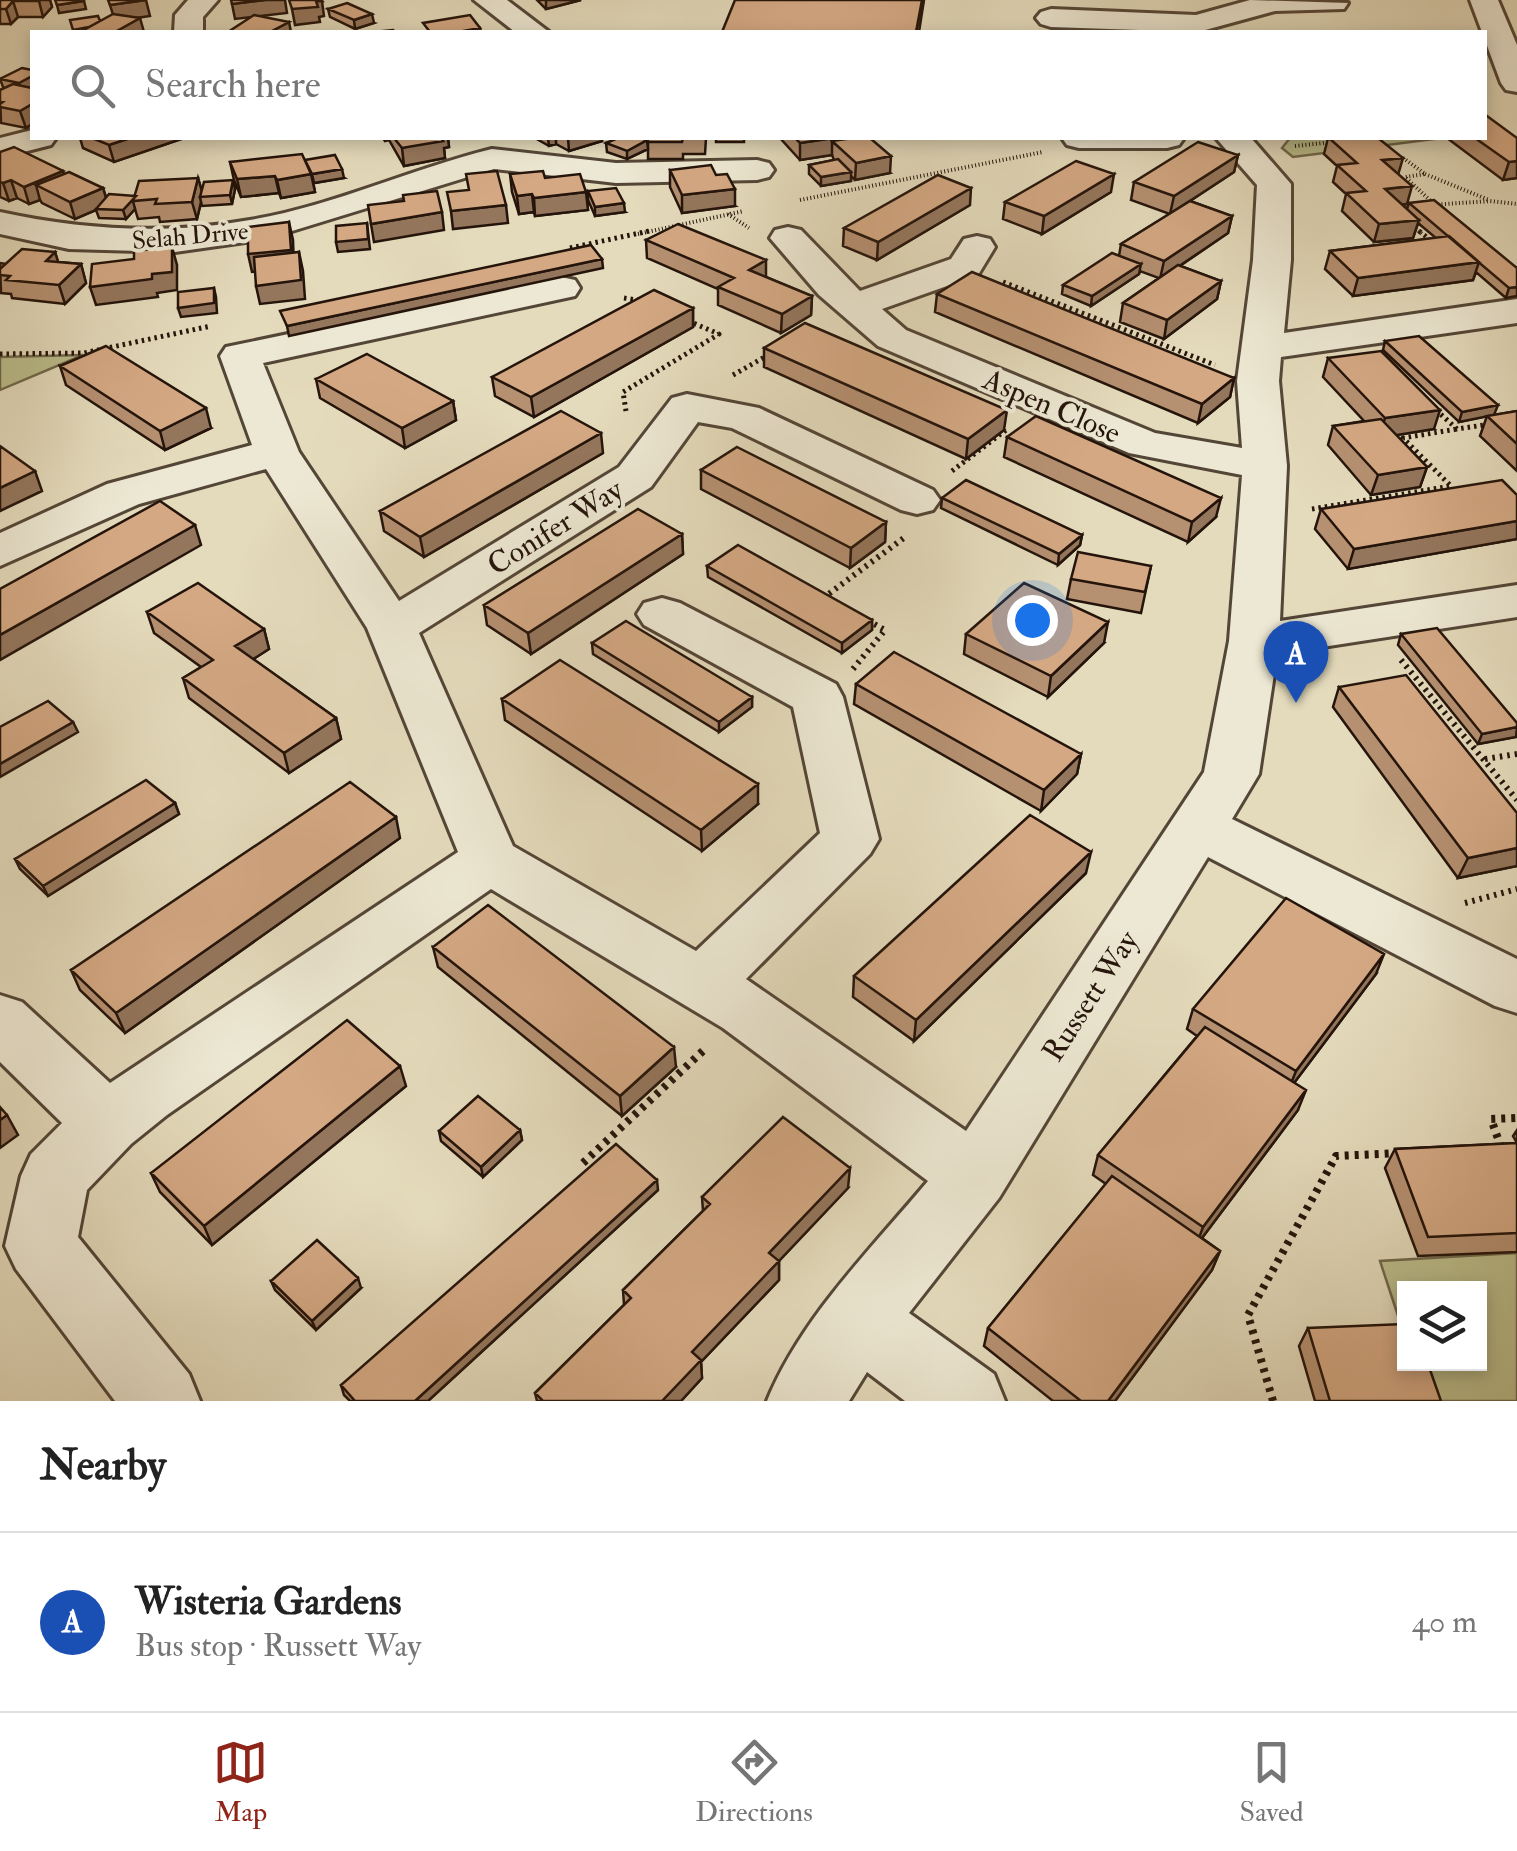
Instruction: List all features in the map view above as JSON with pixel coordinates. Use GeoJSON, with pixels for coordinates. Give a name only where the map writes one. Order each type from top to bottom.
{"type":"FeatureCollection","features":[{"type":"Feature","properties":{"kind":"street"},"geometry":{"type":"LineString","coordinates":[[189,30],[189,15],[204,0]]}},
{"type":"Feature","properties":{"kind":"street"},"geometry":{"type":"LineString","coordinates":[[488,0],[531,30]]}},
{"type":"Feature","properties":{"kind":"street"},"geometry":{"type":"LineString","coordinates":[[1484,0],[1517,83]]}},
{"type":"Feature","properties":{"kind":"street"},"geometry":{"type":"LineString","coordinates":[[1051,18],[1197,24],[1274,2],[1333,1],[1343,30]]}},
{"type":"Feature","properties":{"kind":"street"},"geometry":{"type":"LineString","coordinates":[[0,148],[30,140]]}},
{"type":"Feature","properties":{"kind":"street","name":"Russett Way"},"geometry":{"type":"LineString","coordinates":[[805,1401],[858,1320],[975,1176],[1232,774],[1254,641],[1265,466],[1260,365],[1272,260],[1274,184],[1238,144]]}},
{"type":"Feature","properties":{"kind":"street","name":"Selah Drive"},"geometry":{"type":"LineString","coordinates":[[0,223],[69,238],[176,241],[253,230],[304,218],[490,148],[616,173],[756,170]]}},
{"type":"Feature","properties":{"kind":"street","name":"Aspen Close"},"geometry":{"type":"LineString","coordinates":[[788,238],[833,287],[892,338],[1144,444],[1265,466]]}},
{"type":"Feature","properties":{"kind":"street"},"geometry":{"type":"LineString","coordinates":[[856,305],[971,257]]}},
{"type":"Feature","properties":{"kind":"street"},"geometry":{"type":"LineString","coordinates":[[561,288],[252,344],[276,452],[392,628],[490,860],[703,982],[975,1176]]}},
{"type":"Feature","properties":{"kind":"street"},"geometry":{"type":"LineString","coordinates":[[1260,365],[1517,311]]}},
{"type":"Feature","properties":{"kind":"street"},"geometry":{"type":"LineString","coordinates":[[687,407],[744,417],[932,487]]}},
{"type":"Feature","properties":{"kind":"street","name":"Conifer Way"},"geometry":{"type":"LineString","coordinates":[[392,628],[635,477],[687,407]]}},
{"type":"Feature","properties":{"kind":"street"},"geometry":{"type":"LineString","coordinates":[[0,551],[123,494],[276,452]]}},
{"type":"Feature","properties":{"kind":"street"},"geometry":{"type":"LineString","coordinates":[[1254,641],[1517,601]]}},
{"type":"Feature","properties":{"kind":"street"},"geometry":{"type":"LineString","coordinates":[[662,614],[818,705],[850,839],[703,982]]}},
{"type":"Feature","properties":{"kind":"street"},"geometry":{"type":"LineString","coordinates":[[1198,826],[1517,988]]}},
{"type":"Feature","properties":{"kind":"street"},"geometry":{"type":"LineString","coordinates":[[162,1401],[41,1246],[55,1176],[106,1123],[490,860]]}},
{"type":"Feature","properties":{"kind":"street"},"geometry":{"type":"LineString","coordinates":[[0,1021],[106,1123]]}},
{"type":"Feature","properties":{"kind":"street"},"geometry":{"type":"LineString","coordinates":[[858,1320],[967,1401]]}},
{"type":"Feature","properties":{"kind":"path"},"geometry":{"type":"LineString","coordinates":[[1238,144],[1333,142]]}},
{"type":"Feature","properties":{"kind":"path"},"geometry":{"type":"LineString","coordinates":[[1406,160],[1425,174],[1490,200]]}},
{"type":"Feature","properties":{"kind":"path"},"geometry":{"type":"LineString","coordinates":[[1425,174],[1404,177],[1435,204]]}},
{"type":"Feature","properties":{"kind":"path"},"geometry":{"type":"LineString","coordinates":[[1421,206],[1490,200],[1517,204]]}},
{"type":"Feature","properties":{"kind":"path"},"geometry":{"type":"LineString","coordinates":[[1404,219],[1444,251]]}},
{"type":"Feature","properties":{"kind":"path"},"geometry":{"type":"LineString","coordinates":[[1410,242],[1429,239]]}},
{"type":"Feature","properties":{"kind":"path"},"geometry":{"type":"LineString","coordinates":[[971,257],[1260,365]]}},
{"type":"Feature","properties":{"kind":"path"},"geometry":{"type":"LineString","coordinates":[[624,298],[659,308]]}},
{"type":"Feature","properties":{"kind":"path"},"geometry":{"type":"LineString","coordinates":[[687,407],[732,376],[856,305]]}},
{"type":"Feature","properties":{"kind":"path"},"geometry":{"type":"LineString","coordinates":[[635,477],[623,392],[719,334],[674,314]]}},
{"type":"Feature","properties":{"kind":"path"},"geometry":{"type":"LineString","coordinates":[[840,605],[826,596],[914,530],[932,487],[1042,403]]}},
{"type":"Feature","properties":{"kind":"path"},"geometry":{"type":"LineString","coordinates":[[1431,406],[1457,429]]}},
{"type":"Feature","properties":{"kind":"path"},"geometry":{"type":"LineString","coordinates":[[1261,518],[1451,486],[1403,438],[1502,423]]}},
{"type":"Feature","properties":{"kind":"path"},"geometry":{"type":"LineString","coordinates":[[818,705],[885,630],[855,613]]}},
{"type":"Feature","properties":{"kind":"path"},"geometry":{"type":"LineString","coordinates":[[1371,624],[1517,800]]}},
{"type":"Feature","properties":{"kind":"path"},"geometry":{"type":"LineString","coordinates":[[1483,759],[1517,754]]}},
{"type":"Feature","properties":{"kind":"path"},"geometry":{"type":"LineString","coordinates":[[583,1163],[715,1039]]}},
{"type":"Feature","properties":{"kind":"path"},"geometry":{"type":"LineString","coordinates":[[1486,1148],[1504,1147],[1492,1119],[1517,1118]]}},
{"type":"Feature","properties":{"kind":"path"},"geometry":{"type":"LineString","coordinates":[[1273,1401],[1248,1315],[1336,1156],[1410,1152]]}},
{"type":"Feature","properties":{"kind":"green space"},"geometry":{"type":"Polygon","coordinates":[[[1288,140],[1426,140],[1293,157],[1282,148],[1288,140]]]}},
{"type":"Feature","properties":{"kind":"green space"},"geometry":{"type":"Polygon","coordinates":[[[83,355],[0,390],[0,357],[83,355]]]}},
{"type":"Feature","properties":{"kind":"green space"},"geometry":{"type":"Polygon","coordinates":[[[1517,1253],[1517,1401],[1427,1401],[1416,1371],[1487,1371],[1487,1281],[1397,1281],[1397,1313],[1380,1261],[1517,1253]]]}},
{"type":"Feature","properties":{"kind":"building"},"geometry":{"type":"Polygon","coordinates":[[[0,0],[40,0],[13,1],[6,9],[0,9],[0,0]]]}},
{"type":"Feature","properties":{"kind":"building"},"geometry":{"type":"Polygon","coordinates":[[[55,0],[84,0],[84,1],[57,5],[55,0]]]}},
{"type":"Feature","properties":{"kind":"building"},"geometry":{"type":"Polygon","coordinates":[[[108,0],[146,0],[110,5],[108,0]]]}},
{"type":"Feature","properties":{"kind":"building"},"geometry":{"type":"Polygon","coordinates":[[[231,0],[265,0],[232,4],[231,0]]]}},
{"type":"Feature","properties":{"kind":"building"},"geometry":{"type":"Polygon","coordinates":[[[289,0],[322,1],[316,1],[318,7],[292,9],[289,0]]]}},
{"type":"Feature","properties":{"kind":"building"},"geometry":{"type":"Polygon","coordinates":[[[735,0],[922,0],[916,30],[723,30],[735,0]]]}},
{"type":"Feature","properties":{"kind":"building"},"geometry":{"type":"Polygon","coordinates":[[[347,3],[372,14],[354,20],[328,9],[347,3]]]}},
{"type":"Feature","properties":{"kind":"building"},"geometry":{"type":"Polygon","coordinates":[[[113,14],[140,18],[119,30],[84,30],[113,14]]]}},
{"type":"Feature","properties":{"kind":"building"},"geometry":{"type":"Polygon","coordinates":[[[254,15],[289,22],[274,30],[231,30],[254,15]]]}},
{"type":"Feature","properties":{"kind":"building"},"geometry":{"type":"Polygon","coordinates":[[[470,15],[480,28],[428,30],[423,23],[470,15]]]}},
{"type":"Feature","properties":{"kind":"building"},"geometry":{"type":"Polygon","coordinates":[[[98,16],[100,21],[73,30],[70,20],[98,16]]]}},
{"type":"Feature","properties":{"kind":"building"},"geometry":{"type":"Polygon","coordinates":[[[22,68],[30,70],[30,77],[19,83],[0,79],[22,68]]]}},
{"type":"Feature","properties":{"kind":"building"},"geometry":{"type":"Polygon","coordinates":[[[13,84],[30,88],[30,105],[20,111],[0,107],[0,90],[13,84]]]}},
{"type":"Feature","properties":{"kind":"building"},"geometry":{"type":"Polygon","coordinates":[[[1487,116],[1517,138],[1517,161],[1509,162],[1478,140],[1487,140],[1487,116]]]}},
{"type":"Feature","properties":{"kind":"building"},"geometry":{"type":"Polygon","coordinates":[[[97,140],[124,140],[109,145],[97,140]]]}},
{"type":"Feature","properties":{"kind":"building"},"geometry":{"type":"Polygon","coordinates":[[[396,140],[443,141],[402,148],[396,140]]]}},
{"type":"Feature","properties":{"kind":"building"},"geometry":{"type":"Polygon","coordinates":[[[613,140],[647,140],[627,151],[606,143],[613,140]]]}},
{"type":"Feature","properties":{"kind":"building"},"geometry":{"type":"Polygon","coordinates":[[[648,140],[682,140],[682,142],[648,140]]]}},
{"type":"Feature","properties":{"kind":"building"},"geometry":{"type":"Polygon","coordinates":[[[872,140],[891,156],[856,163],[832,141],[872,140]]]}},
{"type":"Feature","properties":{"kind":"building"},"geometry":{"type":"Polygon","coordinates":[[[1331,140],[1380,140],[1403,158],[1382,160],[1412,186],[1385,189],[1419,220],[1379,224],[1346,193],[1366,191],[1337,165],[1357,163],[1331,140]]]}},
{"type":"Feature","properties":{"kind":"building"},"geometry":{"type":"Polygon","coordinates":[[[1198,142],[1238,155],[1174,196],[1134,182],[1198,142]]]}},
{"type":"Feature","properties":{"kind":"building"},"geometry":{"type":"Polygon","coordinates":[[[14,147],[63,171],[24,187],[11,180],[0,182],[0,152],[14,147]]]}},
{"type":"Feature","properties":{"kind":"building"},"geometry":{"type":"Polygon","coordinates":[[[302,154],[311,174],[277,180],[275,176],[237,179],[230,162],[302,154]]]}},
{"type":"Feature","properties":{"kind":"building"},"geometry":{"type":"Polygon","coordinates":[[[335,155],[342,169],[312,174],[305,160],[335,155]]]}},
{"type":"Feature","properties":{"kind":"building"},"geometry":{"type":"Polygon","coordinates":[[[838,159],[851,172],[821,177],[809,165],[838,159]]]}},
{"type":"Feature","properties":{"kind":"building"},"geometry":{"type":"Polygon","coordinates":[[[1076,161],[1114,174],[1044,216],[1005,202],[1076,161]]]}},
{"type":"Feature","properties":{"kind":"building"},"geometry":{"type":"Polygon","coordinates":[[[711,165],[716,175],[727,174],[735,189],[682,195],[670,170],[711,165]]]}},
{"type":"Feature","properties":{"kind":"building"},"geometry":{"type":"Polygon","coordinates":[[[497,171],[506,205],[451,211],[447,192],[469,190],[466,174],[497,171]]]}},
{"type":"Feature","properties":{"kind":"building"},"geometry":{"type":"Polygon","coordinates":[[[543,171],[545,178],[580,174],[586,192],[517,196],[510,174],[543,171]]]}},
{"type":"Feature","properties":{"kind":"building"},"geometry":{"type":"Polygon","coordinates":[[[69,172],[103,188],[70,202],[36,185],[69,172]]]}},
{"type":"Feature","properties":{"kind":"building"},"geometry":{"type":"Polygon","coordinates":[[[938,175],[971,188],[878,242],[844,228],[938,175]]]}},
{"type":"Feature","properties":{"kind":"building"},"geometry":{"type":"Polygon","coordinates":[[[198,178],[192,202],[133,201],[139,181],[198,178]]]}},
{"type":"Feature","properties":{"kind":"building"},"geometry":{"type":"Polygon","coordinates":[[[233,180],[230,195],[200,197],[204,182],[233,180]]]}},
{"type":"Feature","properties":{"kind":"building"},"geometry":{"type":"Polygon","coordinates":[[[616,188],[624,203],[595,207],[588,191],[616,188]]]}},
{"type":"Feature","properties":{"kind":"building"},"geometry":{"type":"Polygon","coordinates":[[[437,191],[442,212],[371,224],[368,205],[404,201],[403,195],[437,191]]]}},
{"type":"Feature","properties":{"kind":"building"},"geometry":{"type":"Polygon","coordinates":[[[109,194],[136,196],[123,210],[96,209],[109,194]]]}},
{"type":"Feature","properties":{"kind":"building"},"geometry":{"type":"Polygon","coordinates":[[[1434,200],[1517,268],[1517,287],[1509,288],[1409,203],[1434,200]]]}},
{"type":"Feature","properties":{"kind":"building"},"geometry":{"type":"Polygon","coordinates":[[[1190,201],[1232,216],[1164,261],[1121,244],[1190,201]]]}},
{"type":"Feature","properties":{"kind":"building"},"geometry":{"type":"Polygon","coordinates":[[[289,222],[291,250],[248,254],[248,227],[289,222]]]}},
{"type":"Feature","properties":{"kind":"building"},"geometry":{"type":"Polygon","coordinates":[[[367,223],[368,239],[336,242],[336,226],[367,223]]]}},
{"type":"Feature","properties":{"kind":"building"},"geometry":{"type":"Polygon","coordinates":[[[678,224],[766,260],[749,270],[812,296],[782,314],[718,287],[734,278],[646,240],[678,224]]]}},
{"type":"Feature","properties":{"kind":"building"},"geometry":{"type":"Polygon","coordinates":[[[1449,236],[1479,262],[1358,278],[1330,251],[1449,236]]]}},
{"type":"Feature","properties":{"kind":"building"},"geometry":{"type":"Polygon","coordinates":[[[591,245],[602,259],[287,326],[280,311],[591,245]]]}},
{"type":"Feature","properties":{"kind":"building"},"geometry":{"type":"Polygon","coordinates":[[[172,247],[172,272],[152,274],[152,279],[90,287],[92,264],[134,259],[134,251],[172,247]]]}},
{"type":"Feature","properties":{"kind":"building"},"geometry":{"type":"Polygon","coordinates":[[[22,249],[55,252],[46,261],[81,264],[59,285],[6,280],[10,276],[0,275],[0,269],[22,249]]]}},
{"type":"Feature","properties":{"kind":"building"},"geometry":{"type":"Polygon","coordinates":[[[299,252],[301,280],[256,286],[254,257],[299,252]]]}},
{"type":"Feature","properties":{"kind":"building"},"geometry":{"type":"Polygon","coordinates":[[[1112,253],[1141,264],[1092,296],[1063,285],[1112,253]]]}},
{"type":"Feature","properties":{"kind":"building"},"geometry":{"type":"Polygon","coordinates":[[[1178,265],[1221,281],[1167,320],[1123,303],[1178,265]]]}},
{"type":"Feature","properties":{"kind":"building"},"geometry":{"type":"Polygon","coordinates":[[[972,272],[1234,378],[1202,404],[937,294],[972,272]]]}},
{"type":"Feature","properties":{"kind":"building"},"geometry":{"type":"Polygon","coordinates":[[[214,288],[214,303],[178,308],[178,292],[214,288]]]}},
{"type":"Feature","properties":{"kind":"building"},"geometry":{"type":"Polygon","coordinates":[[[654,290],[693,308],[531,397],[492,377],[654,290]]]}},
{"type":"Feature","properties":{"kind":"building"},"geometry":{"type":"Polygon","coordinates":[[[805,323],[1007,410],[968,439],[764,348],[805,323]]]}},
{"type":"Feature","properties":{"kind":"building"},"geometry":{"type":"Polygon","coordinates":[[[1419,336],[1498,405],[1462,412],[1385,341],[1419,336]]]}},
{"type":"Feature","properties":{"kind":"building"},"geometry":{"type":"Polygon","coordinates":[[[106,346],[206,408],[160,431],[60,366],[106,346]]]}},
{"type":"Feature","properties":{"kind":"building"},"geometry":{"type":"Polygon","coordinates":[[[1381,351],[1440,410],[1385,418],[1328,358],[1381,351]]]}},
{"type":"Feature","properties":{"kind":"building"},"geometry":{"type":"Polygon","coordinates":[[[367,354],[453,401],[402,428],[316,379],[367,354]]]}},
{"type":"Feature","properties":{"kind":"building"},"geometry":{"type":"Polygon","coordinates":[[[561,411],[601,433],[420,537],[380,511],[561,411]]]}},
{"type":"Feature","properties":{"kind":"building"},"geometry":{"type":"Polygon","coordinates":[[[1517,411],[1517,444],[1487,416],[1517,411]]]}},
{"type":"Feature","properties":{"kind":"building"},"geometry":{"type":"Polygon","coordinates":[[[1036,416],[1221,498],[1192,522],[1007,437],[1036,416]]]}},
{"type":"Feature","properties":{"kind":"building"},"geometry":{"type":"Polygon","coordinates":[[[1381,419],[1427,467],[1378,475],[1333,426],[1381,419]]]}},
{"type":"Feature","properties":{"kind":"building"},"geometry":{"type":"Polygon","coordinates":[[[0,446],[35,471],[0,488],[0,446]]]}},
{"type":"Feature","properties":{"kind":"building"},"geometry":{"type":"Polygon","coordinates":[[[737,447],[886,522],[851,548],[701,470],[737,447]]]}},
{"type":"Feature","properties":{"kind":"building"},"geometry":{"type":"Polygon","coordinates":[[[966,480],[1082,535],[1059,554],[942,498],[966,480]]]}},
{"type":"Feature","properties":{"kind":"building"},"geometry":{"type":"Polygon","coordinates":[[[1502,480],[1517,495],[1517,521],[1354,549],[1321,509],[1502,480]]]}},
{"type":"Feature","properties":{"kind":"building"},"geometry":{"type":"Polygon","coordinates":[[[160,501],[195,525],[0,635],[0,589],[160,501]]]}},
{"type":"Feature","properties":{"kind":"building"},"geometry":{"type":"Polygon","coordinates":[[[638,509],[682,534],[528,633],[484,605],[638,509]]]}},
{"type":"Feature","properties":{"kind":"building"},"geometry":{"type":"Polygon","coordinates":[[[738,545],[872,620],[842,643],[707,566],[738,545]]]}},
{"type":"Feature","properties":{"kind":"building"},"geometry":{"type":"Polygon","coordinates":[[[1078,552],[1151,566],[1145,592],[1071,579],[1078,552]]]}},
{"type":"Feature","properties":{"kind":"building"},"geometry":{"type":"Polygon","coordinates":[[[198,583],[264,629],[235,646],[336,718],[284,753],[183,678],[213,660],[147,612],[198,583]]]}},
{"type":"Feature","properties":{"kind":"building"},"geometry":{"type":"Polygon","coordinates":[[[1024,583],[1108,622],[1051,676],[966,634],[1024,583]]]}},
{"type":"Feature","properties":{"kind":"building"},"geometry":{"type":"Polygon","coordinates":[[[626,621],[752,697],[719,722],[592,643],[626,621]]]}},
{"type":"Feature","properties":{"kind":"building"},"geometry":{"type":"Polygon","coordinates":[[[1437,628],[1517,727],[1482,734],[1401,634],[1437,628]]]}},
{"type":"Feature","properties":{"kind":"building"},"geometry":{"type":"Polygon","coordinates":[[[894,652],[1081,754],[1044,790],[856,684],[894,652]]]}},
{"type":"Feature","properties":{"kind":"building"},"geometry":{"type":"Polygon","coordinates":[[[560,660],[758,784],[701,830],[502,699],[560,660]]]}},
{"type":"Feature","properties":{"kind":"building"},"geometry":{"type":"Polygon","coordinates":[[[1406,675],[1517,813],[1517,848],[1468,858],[1339,687],[1406,675]]]}},
{"type":"Feature","properties":{"kind":"building"},"geometry":{"type":"Polygon","coordinates":[[[48,701],[73,722],[0,764],[0,727],[48,701]]]}},
{"type":"Feature","properties":{"kind":"building"},"geometry":{"type":"Polygon","coordinates":[[[146,780],[175,803],[43,886],[15,859],[146,780]]]}},
{"type":"Feature","properties":{"kind":"building"},"geometry":{"type":"Polygon","coordinates":[[[350,782],[396,817],[116,1013],[71,970],[350,782]]]}},
{"type":"Feature","properties":{"kind":"building"},"geometry":{"type":"Polygon","coordinates":[[[1030,815],[1091,852],[916,1020],[854,976],[1030,815]]]}},
{"type":"Feature","properties":{"kind":"building"},"geometry":{"type":"Polygon","coordinates":[[[1286,898],[1384,954],[1296,1071],[1193,1009],[1286,898]]]}},
{"type":"Feature","properties":{"kind":"building"},"geometry":{"type":"Polygon","coordinates":[[[488,905],[674,1047],[620,1096],[433,947],[488,905]]]}},
{"type":"Feature","properties":{"kind":"building"},"geometry":{"type":"Polygon","coordinates":[[[347,1020],[400,1066],[204,1226],[151,1173],[347,1020]]]}},
{"type":"Feature","properties":{"kind":"building"},"geometry":{"type":"Polygon","coordinates":[[[1205,1027],[1306,1090],[1203,1227],[1098,1155],[1205,1027]]]}},
{"type":"Feature","properties":{"kind":"building"},"geometry":{"type":"Polygon","coordinates":[[[478,1096],[520,1130],[481,1167],[439,1131],[478,1096]]]}},
{"type":"Feature","properties":{"kind":"building"},"geometry":{"type":"Polygon","coordinates":[[[783,1117],[850,1168],[769,1253],[779,1261],[692,1352],[701,1360],[662,1401],[543,1401],[535,1393],[631,1298],[623,1290],[710,1204],[702,1197],[783,1117]]]}},
{"type":"Feature","properties":{"kind":"building"},"geometry":{"type":"Polygon","coordinates":[[[1517,1143],[1517,1233],[1428,1237],[1395,1149],[1517,1143]]]}},
{"type":"Feature","properties":{"kind":"building"},"geometry":{"type":"Polygon","coordinates":[[[616,1144],[657,1180],[415,1401],[355,1401],[341,1385],[616,1144]]]}},
{"type":"Feature","properties":{"kind":"building"},"geometry":{"type":"Polygon","coordinates":[[[1112,1176],[1220,1251],[1108,1401],[1081,1401],[988,1328],[1112,1176]]]}},
{"type":"Feature","properties":{"kind":"building"},"geometry":{"type":"Polygon","coordinates":[[[317,1240],[358,1278],[312,1321],[271,1281],[317,1240]]]}},
{"type":"Feature","properties":{"kind":"building"},"geometry":{"type":"Polygon","coordinates":[[[1397,1324],[1397,1371],[1430,1371],[1441,1401],[1330,1401],[1308,1328],[1397,1324]]]}},
{"type":"Feature","properties":{"kind":"place","name":"Wisteria Gardens"},"geometry":{"type":"Point","coordinates":[1296,703]}}]}
